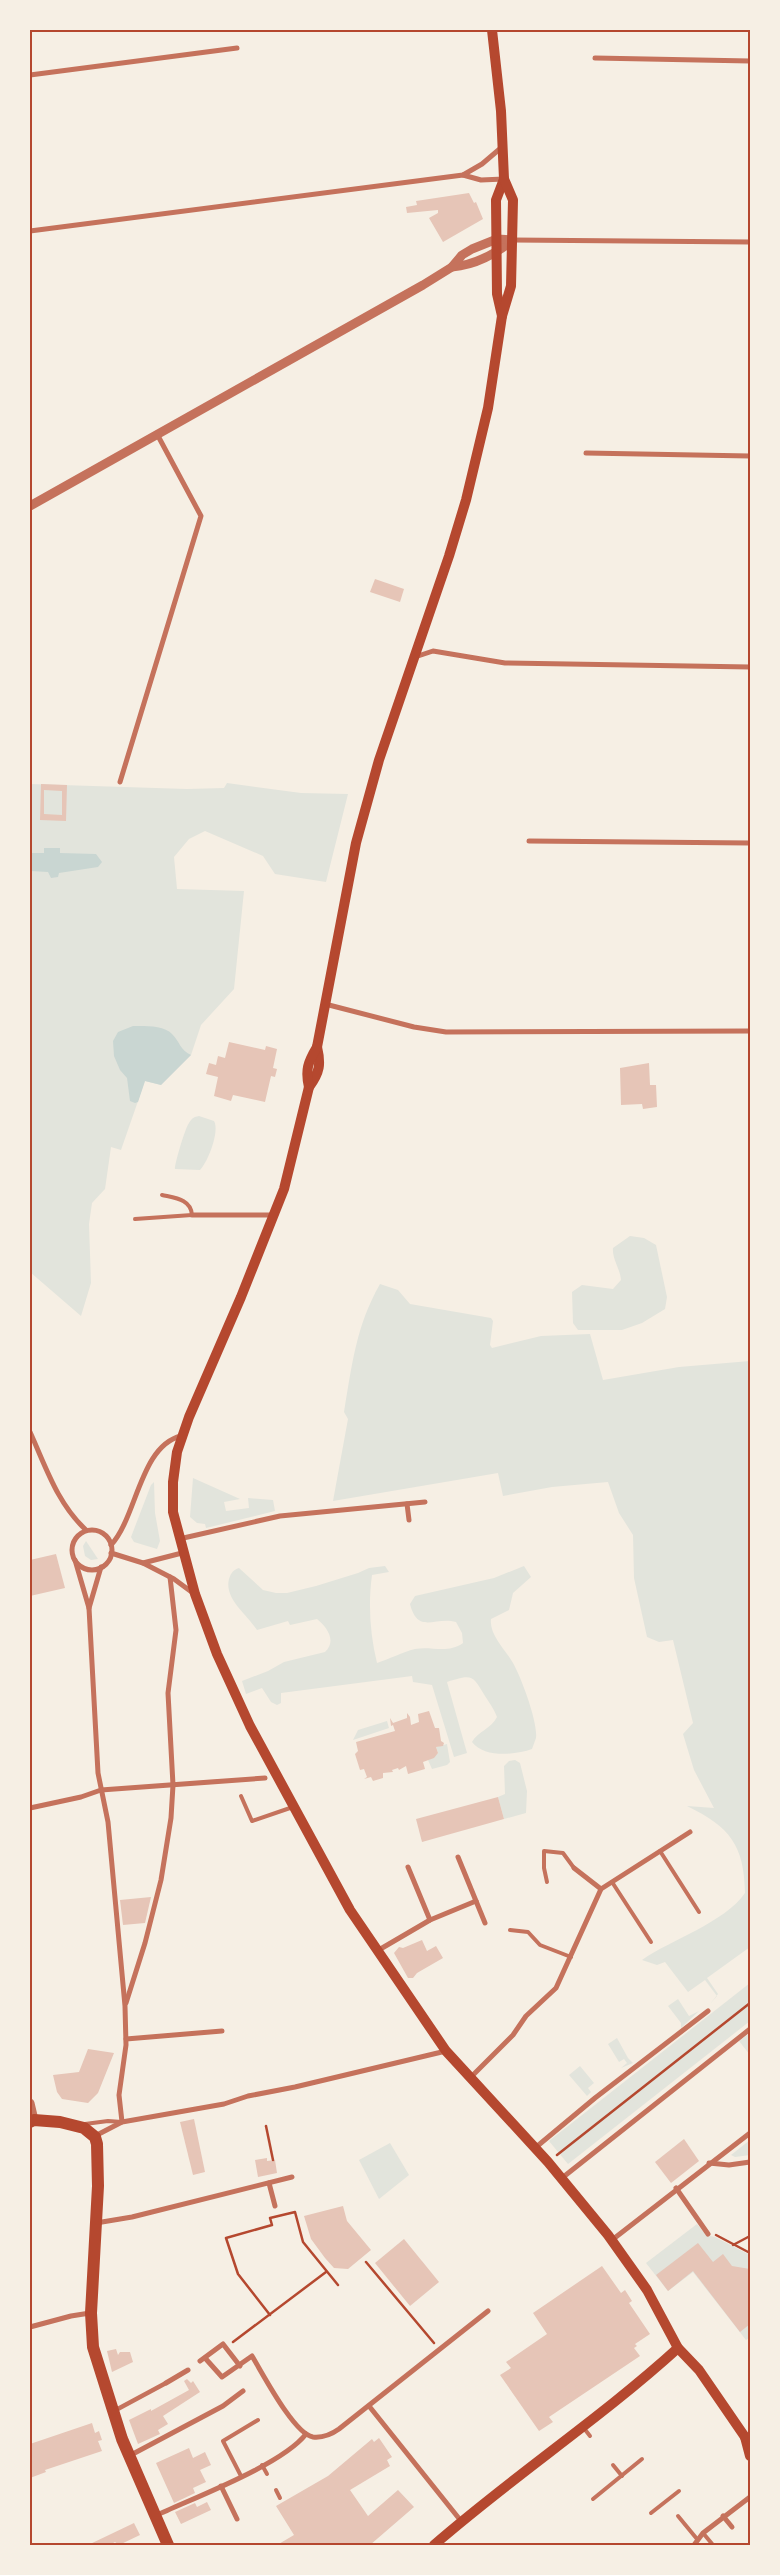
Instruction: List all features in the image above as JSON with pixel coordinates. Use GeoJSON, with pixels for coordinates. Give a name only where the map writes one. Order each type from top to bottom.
{"type":"FeatureCollection","features":[{"type":"Feature","properties":{"kind":"main road"},"geometry":{"type":"LineString","coordinates":[[492,30],[503,146],[504,179],[512,200],[513,240],[511,286],[502,316],[488,408],[449,556],[379,760],[356,843],[317,1047],[308,1061],[306,1072],[309,1087],[289,1172],[274,1215],[182,1436],[174,1469],[172,1506],[178,1539],[195,1594],[228,1681],[339,1894],[446,2051],[562,2178],[611,2240],[651,2296],[678,2348],[699,2370],[747,2439],[750,2456]]}},
{"type":"Feature","properties":{"kind":"main road"},"geometry":{"type":"LineString","coordinates":[[502,316],[497,294],[496,200],[504,179]]}},
{"type":"Feature","properties":{"kind":"main road"},"geometry":{"type":"LineString","coordinates":[[32,2121],[77,2125],[94,2136],[98,2152],[91,2313],[95,2356],[129,2456],[168,2545]]}},
{"type":"Feature","properties":{"kind":"main road"},"geometry":{"type":"LineString","coordinates":[[434,2545],[461,2521],[583,2427],[678,2348]]}},
{"type":"Feature","properties":{"kind":"street"},"geometry":{"type":"LineString","coordinates":[[30,75],[237,48]]}},
{"type":"Feature","properties":{"kind":"street"},"geometry":{"type":"LineString","coordinates":[[596,58],[750,61]]}},
{"type":"Feature","properties":{"kind":"street"},"geometry":{"type":"LineString","coordinates":[[30,231],[463,175],[482,164],[503,146]]}},
{"type":"Feature","properties":{"kind":"street"},"geometry":{"type":"LineString","coordinates":[[463,175],[481,180],[504,179]]}},
{"type":"Feature","properties":{"kind":"street"},"geometry":{"type":"LineString","coordinates":[[30,506],[452,267],[462,255],[497,239],[750,242]]}},
{"type":"Feature","properties":{"kind":"street"},"geometry":{"type":"LineString","coordinates":[[452,267],[467,266],[497,252],[513,240]]}},
{"type":"Feature","properties":{"kind":"street"},"geometry":{"type":"LineString","coordinates":[[120,782],[201,516],[157,434]]}},
{"type":"Feature","properties":{"kind":"street"},"geometry":{"type":"LineString","coordinates":[[586,454],[750,456]]}},
{"type":"Feature","properties":{"kind":"street"},"geometry":{"type":"LineString","coordinates":[[414,657],[433,651],[505,662],[750,666]]}},
{"type":"Feature","properties":{"kind":"street"},"geometry":{"type":"LineString","coordinates":[[529,841],[750,843]]}},
{"type":"Feature","properties":{"kind":"street"},"geometry":{"type":"LineString","coordinates":[[326,1004],[414,1027],[446,1032],[750,1031]]}},
{"type":"Feature","properties":{"kind":"street"},"geometry":{"type":"LineString","coordinates":[[192,1215],[274,1215]]}},
{"type":"Feature","properties":{"kind":"street"},"geometry":{"type":"LineString","coordinates":[[30,1432],[60,1498],[73,1518],[86,1530],[100,1532],[111,1545],[108,1561],[100,1567],[84,1568],[75,1560]]}},
{"type":"Feature","properties":{"kind":"street"},"geometry":{"type":"LineString","coordinates":[[111,1545],[122,1532],[140,1484],[157,1453],[172,1439],[182,1436]]}},
{"type":"Feature","properties":{"kind":"street"},"geometry":{"type":"LineString","coordinates":[[178,1539],[280,1516],[426,1502]]}},
{"type":"Feature","properties":{"kind":"street"},"geometry":{"type":"LineString","coordinates":[[407,1504],[409,1520]]}},
{"type":"Feature","properties":{"kind":"street"},"geometry":{"type":"LineString","coordinates":[[86,1530],[76,1537],[72,1549],[89,1608],[91,1673],[98,1773],[108,1822],[125,2006],[126,2039],[119,2095],[122,2122]]}},
{"type":"Feature","properties":{"kind":"street"},"geometry":{"type":"LineString","coordinates":[[111,1553],[143,1563],[170,1577],[195,1594]]}},
{"type":"Feature","properties":{"kind":"street"},"geometry":{"type":"LineString","coordinates":[[143,1563],[182,1553]]}},
{"type":"Feature","properties":{"kind":"street"},"geometry":{"type":"LineString","coordinates":[[89,1608],[100,1567]]}},
{"type":"Feature","properties":{"kind":"street"},"geometry":{"type":"LineString","coordinates":[[125,2006],[145,1943],[161,1880],[171,1818],[173,1785],[168,1693],[176,1630],[170,1577]]}},
{"type":"Feature","properties":{"kind":"street"},"geometry":{"type":"LineString","coordinates":[[30,1808],[81,1797],[101,1790],[264,1778]]}},
{"type":"Feature","properties":{"kind":"street"},"geometry":{"type":"LineString","coordinates":[[470,2078],[513,2035],[526,2016],[553,1993],[601,1889],[690,1832]]}},
{"type":"Feature","properties":{"kind":"street"},"geometry":{"type":"LineString","coordinates":[[458,1857],[485,1923]]}},
{"type":"Feature","properties":{"kind":"street"},"geometry":{"type":"LineString","coordinates":[[408,1867],[430,1920]]}},
{"type":"Feature","properties":{"kind":"street"},"geometry":{"type":"LineString","coordinates":[[574,1868],[601,1889]]}},
{"type":"Feature","properties":{"kind":"street"},"geometry":{"type":"LineString","coordinates":[[377,1951],[430,1920],[476,1901]]}},
{"type":"Feature","properties":{"kind":"street"},"geometry":{"type":"LineString","coordinates":[[535,2148],[595,2098],[708,2011]]}},
{"type":"Feature","properties":{"kind":"street"},"geometry":{"type":"LineString","coordinates":[[562,2178],[750,2028]]}},
{"type":"Feature","properties":{"kind":"street"},"geometry":{"type":"LineString","coordinates":[[126,2039],[222,2031]]}},
{"type":"Feature","properties":{"kind":"street"},"geometry":{"type":"LineString","coordinates":[[94,2136],[122,2122],[224,2104],[260,2093],[304,2085],[446,2051]]}},
{"type":"Feature","properties":{"kind":"street"},"geometry":{"type":"LineString","coordinates":[[30,2103],[32,2121]]}},
{"type":"Feature","properties":{"kind":"street"},"geometry":{"type":"LineString","coordinates":[[611,2240],[676,2188],[750,2133]]}},
{"type":"Feature","properties":{"kind":"street"},"geometry":{"type":"LineString","coordinates":[[709,2163],[729,2165],[750,2162]]}},
{"type":"Feature","properties":{"kind":"street"},"geometry":{"type":"LineString","coordinates":[[96,2223],[132,2217],[292,2177]]}},
{"type":"Feature","properties":{"kind":"street"},"geometry":{"type":"LineString","coordinates":[[269,2183],[275,2206]]}},
{"type":"Feature","properties":{"kind":"street"},"geometry":{"type":"LineString","coordinates":[[676,2188],[709,2233]]}},
{"type":"Feature","properties":{"kind":"street"},"geometry":{"type":"LineString","coordinates":[[240,2366],[223,2344],[203,2359],[220,2376],[225,2376],[240,2366],[252,2356],[293,2421],[306,2434],[317,2437],[332,2433],[488,2311]]}},
{"type":"Feature","properties":{"kind":"street"},"geometry":{"type":"LineString","coordinates":[[30,2327],[91,2313]]}},
{"type":"Feature","properties":{"kind":"street"},"geometry":{"type":"LineString","coordinates":[[113,2412],[188,2370]]}},
{"type":"Feature","properties":{"kind":"street"},"geometry":{"type":"LineString","coordinates":[[129,2456],[210,2413],[243,2391]]}},
{"type":"Feature","properties":{"kind":"street"},"geometry":{"type":"LineString","coordinates":[[368,2406],[461,2521]]}},
{"type":"Feature","properties":{"kind":"street"},"geometry":{"type":"LineString","coordinates":[[155,2516],[262,2465],[294,2446],[306,2434]]}},
{"type":"Feature","properties":{"kind":"street"},"geometry":{"type":"LineString","coordinates":[[221,2486],[237,2519]]}},
{"type":"Feature","properties":{"kind":"street"},"geometry":{"type":"LineString","coordinates":[[694,2545],[703,2532],[750,2497]]}},
{"type":"Feature","properties":{"kind":"street"},"geometry":{"type":"LineString","coordinates":[[723,2516],[732,2527]]}},
{"type":"Feature","properties":{"kind":"lane"},"geometry":{"type":"LineString","coordinates":[[135,1219],[192,1215],[192,1208],[188,1203],[162,1195]]}},
{"type":"Feature","properties":{"kind":"lane"},"geometry":{"type":"LineString","coordinates":[[241,1796],[252,1821],[293,1807]]}},
{"type":"Feature","properties":{"kind":"lane"},"geometry":{"type":"LineString","coordinates":[[547,1882],[544,1868],[544,1851],[562,1853],[574,1868]]}},
{"type":"Feature","properties":{"kind":"lane"},"geometry":{"type":"LineString","coordinates":[[660,1851],[700,1912]]}},
{"type":"Feature","properties":{"kind":"lane"},"geometry":{"type":"LineString","coordinates":[[612,1882],[650,1942]]}},
{"type":"Feature","properties":{"kind":"lane"},"geometry":{"type":"LineString","coordinates":[[510,1930],[528,1932],[540,1945],[571,1957]]}},
{"type":"Feature","properties":{"kind":"lane"},"geometry":{"type":"LineString","coordinates":[[77,2125],[108,2121],[122,2122]]}},
{"type":"Feature","properties":{"kind":"lane"},"geometry":{"type":"LineString","coordinates":[[241,2476],[223,2441],[258,2420]]}},
{"type":"Feature","properties":{"kind":"lane"},"geometry":{"type":"LineString","coordinates":[[583,2427],[590,2436]]}},
{"type":"Feature","properties":{"kind":"lane"},"geometry":{"type":"LineString","coordinates":[[593,2499],[642,2459]]}},
{"type":"Feature","properties":{"kind":"lane"},"geometry":{"type":"LineString","coordinates":[[262,2465],[267,2474]]}},
{"type":"Feature","properties":{"kind":"lane"},"geometry":{"type":"LineString","coordinates":[[613,2465],[622,2476]]}},
{"type":"Feature","properties":{"kind":"lane"},"geometry":{"type":"LineString","coordinates":[[276,2490],[280,2498]]}},
{"type":"Feature","properties":{"kind":"lane"},"geometry":{"type":"LineString","coordinates":[[651,2513],[679,2491]]}},
{"type":"Feature","properties":{"kind":"lane"},"geometry":{"type":"LineString","coordinates":[[666,2501],[670,2506]]}},
{"type":"Feature","properties":{"kind":"lane"},"geometry":{"type":"LineString","coordinates":[[678,2516],[697,2539]]}},
{"type":"Feature","properties":{"kind":"lane"},"geometry":{"type":"LineString","coordinates":[[703,2532],[713,2545]]}},
{"type":"Feature","properties":{"kind":"path"},"geometry":{"type":"LineString","coordinates":[[557,2155],[750,2003]]}},
{"type":"Feature","properties":{"kind":"path"},"geometry":{"type":"LineString","coordinates":[[266,2126],[273,2160]]}},
{"type":"Feature","properties":{"kind":"path"},"geometry":{"type":"LineString","coordinates":[[270,2315],[238,2274],[226,2238],[272,2225],[270,2218],[295,2212],[303,2242],[338,2285]]}},
{"type":"Feature","properties":{"kind":"path"},"geometry":{"type":"LineString","coordinates":[[709,2233],[750,2254]]}},
{"type":"Feature","properties":{"kind":"path"},"geometry":{"type":"LineString","coordinates":[[733,2245],[750,2236]]}},
{"type":"Feature","properties":{"kind":"path"},"geometry":{"type":"LineString","coordinates":[[366,2262],[440,2350]]}},
{"type":"Feature","properties":{"kind":"path"},"geometry":{"type":"LineString","coordinates":[[226,2348],[326,2272]]}},
{"type":"Feature","properties":{"kind":"shaded area"},"geometry":{"type":"Polygon","coordinates":[[[227,783],[301,793],[348,794],[326,882],[275,874],[263,856],[205,831],[189,839],[174,857],[177,889],[244,891],[234,989],[201,1025],[191,1055],[161,1085],[145,1081],[121,1150],[111,1147],[105,1189],[92,1203],[89,1224],[91,1283],[81,1316],[30,1272],[30,784],[187,789],[224,788],[227,783]]]}},
{"type":"Feature","properties":{"kind":"shaded area"},"geometry":{"type":"Polygon","coordinates":[[[44,848],[60,848],[60,853],[96,854],[102,862],[98,867],[59,873],[58,877],[51,878],[48,872],[30,871],[30,853],[44,853],[44,848]]]}},
{"type":"Feature","properties":{"kind":"shaded area"},"geometry":{"type":"Polygon","coordinates":[[[133,1026],[154,1027],[168,1031],[175,1037],[182,1048],[191,1055],[161,1085],[145,1081],[138,1102],[135,1103],[130,1101],[127,1078],[120,1070],[114,1056],[113,1041],[118,1032],[133,1026]]]}},
{"type":"Feature","properties":{"kind":"shaded area"},"geometry":{"type":"Polygon","coordinates":[[[199,1116],[214,1121],[215,1132],[210,1154],[200,1170],[175,1169],[187,1126],[194,1117],[199,1116]]]}},
{"type":"Feature","properties":{"kind":"shaded area"},"geometry":{"type":"Polygon","coordinates":[[[630,1236],[644,1238],[656,1245],[667,1297],[665,1309],[642,1323],[622,1330],[578,1330],[573,1323],[572,1292],[582,1285],[613,1289],[621,1280],[613,1248],[630,1236]]]}},
{"type":"Feature","properties":{"kind":"shaded area"},"geometry":{"type":"Polygon","coordinates":[[[380,1284],[398,1290],[410,1304],[491,1318],[493,1321],[490,1345],[492,1348],[541,1336],[590,1334],[603,1380],[679,1367],[750,1361],[750,1947],[707,1978],[718,1994],[717,1996],[705,1980],[688,1992],[665,1962],[657,1965],[642,1960],[711,1922],[736,1904],[745,1893],[744,1876],[742,1862],[732,1839],[714,1822],[687,1806],[714,1808],[694,1770],[683,1734],[693,1723],[673,1640],[659,1642],[647,1637],[634,1578],[633,1535],[619,1513],[608,1482],[552,1487],[503,1496],[498,1473],[333,1501],[348,1419],[344,1412],[356,1346],[365,1315],[380,1284]]]}},
{"type":"Feature","properties":{"kind":"shaded area"},"geometry":{"type":"Polygon","coordinates":[[[193,1478],[240,1499],[224,1502],[226,1511],[249,1508],[248,1498],[273,1500],[275,1511],[206,1528],[205,1524],[197,1523],[190,1517],[193,1478]]]}},
{"type":"Feature","properties":{"kind":"shaded area"},"geometry":{"type":"Polygon","coordinates":[[[154,1482],[155,1513],[160,1541],[157,1549],[134,1542],[131,1537],[151,1485],[154,1482]]]}},
{"type":"Feature","properties":{"kind":"shaded area"},"geometry":{"type":"Polygon","coordinates":[[[86,1541],[98,1559],[91,1560],[85,1556],[83,1546],[86,1541]]]}},
{"type":"Feature","properties":{"kind":"shaded area"},"geometry":{"type":"Polygon","coordinates":[[[385,1566],[389,1572],[372,1575],[370,1597],[370,1619],[377,1663],[415,1649],[446,1649],[463,1643],[462,1633],[456,1622],[423,1622],[418,1619],[413,1613],[410,1604],[415,1596],[494,1578],[524,1566],[531,1577],[513,1593],[509,1610],[491,1619],[491,1625],[495,1637],[516,1670],[528,1700],[536,1731],[536,1738],[532,1749],[517,1753],[500,1754],[484,1751],[472,1742],[497,1717],[492,1706],[474,1680],[467,1677],[447,1682],[467,1753],[454,1757],[432,1685],[413,1682],[412,1676],[281,1693],[281,1703],[277,1705],[271,1702],[262,1688],[246,1694],[242,1681],[268,1671],[284,1662],[325,1652],[329,1648],[330,1639],[327,1630],[317,1619],[290,1625],[288,1621],[257,1630],[233,1600],[228,1586],[231,1573],[239,1568],[263,1590],[287,1593],[316,1586],[369,1568],[385,1566]]]}},
{"type":"Feature","properties":{"kind":"shaded area"},"geometry":{"type":"Polygon","coordinates":[[[387,1721],[389,1728],[353,1740],[358,1730],[387,1721]]]}},
{"type":"Feature","properties":{"kind":"shaded area"},"geometry":{"type":"Polygon","coordinates":[[[447,1744],[450,1762],[447,1765],[432,1769],[428,1760],[438,1753],[436,1747],[447,1744]]]}},
{"type":"Feature","properties":{"kind":"shaded area"},"geometry":{"type":"Polygon","coordinates":[[[515,1760],[520,1763],[527,1791],[526,1813],[504,1819],[498,1797],[505,1794],[504,1766],[509,1761],[515,1760]]]}},
{"type":"Feature","properties":{"kind":"shaded area"},"geometry":{"type":"Polygon","coordinates":[[[750,1983],[750,2021],[568,2164],[549,2141],[750,1983]]]}},
{"type":"Feature","properties":{"kind":"shaded area"},"geometry":{"type":"Polygon","coordinates":[[[678,1999],[689,2016],[699,2011],[681,2028],[681,2023],[668,2006],[678,1999]]]}},
{"type":"Feature","properties":{"kind":"shaded area"},"geometry":{"type":"Polygon","coordinates":[[[750,2033],[750,2055],[739,2041],[750,2033]]]}},
{"type":"Feature","properties":{"kind":"shaded area"},"geometry":{"type":"Polygon","coordinates":[[[617,2038],[628,2058],[633,2063],[621,2068],[627,2063],[624,2059],[619,2062],[608,2044],[617,2038]]]}},
{"type":"Feature","properties":{"kind":"shaded area"},"geometry":{"type":"Polygon","coordinates":[[[580,2066],[594,2083],[588,2088],[591,2092],[587,2096],[569,2075],[580,2066]]]}},
{"type":"Feature","properties":{"kind":"shaded area"},"geometry":{"type":"Polygon","coordinates":[[[750,2140],[750,2155],[735,2157],[731,2155],[750,2140]]]}},
{"type":"Feature","properties":{"kind":"shaded area"},"geometry":{"type":"Polygon","coordinates":[[[390,2143],[409,2175],[379,2199],[359,2160],[390,2143]]]}},
{"type":"Feature","properties":{"kind":"shaded area"},"geometry":{"type":"Polygon","coordinates":[[[697,2224],[706,2235],[715,2237],[750,2255],[750,2337],[746,2340],[693,2272],[668,2291],[646,2263],[697,2224]]]}},
{"type":"Feature","properties":{"kind":"building"},"geometry":{"type":"Polygon","coordinates":[[[469,193],[474,203],[476,202],[483,219],[443,242],[429,218],[438,213],[438,210],[407,213],[406,207],[417,205],[416,201],[469,193]]]}},
{"type":"Feature","properties":{"kind":"building"},"geometry":{"type":"Polygon","coordinates":[[[375,579],[404,589],[400,602],[370,592],[375,579]]]}},
{"type":"Feature","properties":{"kind":"building"},"geometry":{"type":"Polygon","coordinates":[[[41,784],[67,785],[66,821],[40,820],[41,784]],[[44,790],[44,814],[62,815],[62,791],[44,790]]]}},
{"type":"Feature","properties":{"kind":"building"},"geometry":{"type":"Polygon","coordinates":[[[229,1042],[265,1050],[266,1046],[277,1049],[273,1068],[277,1069],[275,1077],[271,1076],[265,1102],[233,1095],[231,1101],[214,1096],[218,1077],[206,1074],[209,1063],[216,1065],[218,1056],[225,1058],[229,1042]]]}},
{"type":"Feature","properties":{"kind":"building"},"geometry":{"type":"Polygon","coordinates":[[[649,1063],[650,1085],[656,1085],[657,1107],[643,1109],[642,1104],[621,1105],[620,1068],[649,1063]]]}},
{"type":"Feature","properties":{"kind":"building"},"geometry":{"type":"Polygon","coordinates":[[[56,1554],[65,1588],[30,1596],[30,1560],[56,1554]]]}},
{"type":"Feature","properties":{"kind":"building"},"geometry":{"type":"Polygon","coordinates":[[[429,1711],[435,1728],[439,1728],[441,1741],[444,1743],[443,1746],[436,1747],[438,1753],[434,1758],[423,1762],[425,1769],[408,1774],[406,1766],[399,1770],[398,1768],[392,1770],[393,1772],[383,1773],[383,1778],[373,1781],[371,1777],[364,1779],[367,1777],[364,1769],[360,1770],[355,1754],[358,1751],[356,1742],[395,1731],[393,1725],[391,1726],[390,1718],[393,1723],[407,1718],[407,1713],[410,1717],[411,1725],[419,1722],[418,1714],[429,1711]]]}},
{"type":"Feature","properties":{"kind":"building"},"geometry":{"type":"Polygon","coordinates":[[[498,1797],[504,1819],[422,1842],[416,1819],[498,1797]]]}},
{"type":"Feature","properties":{"kind":"building"},"geometry":{"type":"Polygon","coordinates":[[[151,1897],[145,1923],[123,1925],[120,1900],[151,1897]]]}},
{"type":"Feature","properties":{"kind":"building"},"geometry":{"type":"Polygon","coordinates":[[[422,1940],[427,1951],[436,1946],[443,1958],[417,1973],[413,1978],[408,1978],[394,1953],[399,1947],[403,1948],[422,1940]]]}},
{"type":"Feature","properties":{"kind":"building"},"geometry":{"type":"Polygon","coordinates":[[[88,2049],[114,2053],[98,2093],[88,2103],[62,2099],[57,2092],[53,2075],[79,2072],[88,2049]]]}},
{"type":"Feature","properties":{"kind":"building"},"geometry":{"type":"Polygon","coordinates":[[[194,2119],[205,2172],[193,2175],[180,2122],[194,2119]]]}},
{"type":"Feature","properties":{"kind":"building"},"geometry":{"type":"Polygon","coordinates":[[[684,2139],[699,2161],[671,2183],[655,2162],[684,2139]]]}},
{"type":"Feature","properties":{"kind":"building"},"geometry":{"type":"Polygon","coordinates":[[[267,2158],[267,2161],[275,2160],[277,2173],[258,2177],[255,2160],[267,2158]]]}},
{"type":"Feature","properties":{"kind":"building"},"geometry":{"type":"Polygon","coordinates":[[[343,2206],[347,2221],[371,2250],[348,2269],[334,2268],[325,2258],[311,2239],[304,2216],[343,2206]]]}},
{"type":"Feature","properties":{"kind":"building"},"geometry":{"type":"Polygon","coordinates":[[[404,2239],[439,2282],[410,2306],[375,2263],[404,2239]]]}},
{"type":"Feature","properties":{"kind":"building"},"geometry":{"type":"Polygon","coordinates":[[[698,2243],[713,2262],[723,2254],[732,2266],[750,2269],[750,2324],[740,2332],[693,2271],[668,2291],[656,2275],[698,2243]]]}},
{"type":"Feature","properties":{"kind":"building"},"geometry":{"type":"Polygon","coordinates":[[[602,2266],[621,2293],[625,2290],[632,2301],[629,2303],[650,2334],[635,2344],[637,2346],[634,2348],[640,2356],[549,2417],[553,2422],[539,2431],[500,2375],[511,2368],[506,2362],[547,2334],[533,2313],[602,2266]]]}},
{"type":"Feature","properties":{"kind":"building"},"geometry":{"type":"Polygon","coordinates":[[[116,2349],[118,2355],[120,2352],[130,2352],[133,2362],[112,2372],[107,2351],[116,2349]]]}},
{"type":"Feature","properties":{"kind":"building"},"geometry":{"type":"Polygon","coordinates":[[[187,2379],[191,2383],[193,2381],[200,2392],[163,2416],[168,2424],[158,2430],[160,2434],[138,2444],[129,2420],[151,2409],[151,2411],[189,2390],[184,2381],[187,2379]]]}},
{"type":"Feature","properties":{"kind":"building"},"geometry":{"type":"Polygon","coordinates":[[[92,2423],[95,2433],[99,2431],[102,2440],[98,2441],[102,2451],[45,2470],[46,2472],[30,2478],[30,2444],[92,2423]]]}},
{"type":"Feature","properties":{"kind":"building"},"geometry":{"type":"Polygon","coordinates":[[[379,2438],[392,2457],[387,2460],[390,2466],[350,2490],[368,2516],[398,2490],[414,2507],[370,2545],[335,2545],[333,2543],[331,2545],[277,2545],[294,2535],[276,2506],[328,2476],[372,2439],[374,2442],[379,2438]]]}},
{"type":"Feature","properties":{"kind":"building"},"geometry":{"type":"Polygon","coordinates":[[[189,2448],[193,2458],[205,2452],[211,2465],[200,2470],[206,2482],[193,2488],[195,2493],[174,2503],[156,2463],[189,2448]]]}},
{"type":"Feature","properties":{"kind":"building"},"geometry":{"type":"Polygon","coordinates":[[[207,2502],[211,2510],[181,2524],[175,2512],[195,2503],[197,2507],[207,2502]]]}},
{"type":"Feature","properties":{"kind":"building"},"geometry":{"type":"Polygon","coordinates":[[[134,2523],[140,2535],[119,2545],[115,2542],[109,2545],[88,2545],[134,2523]]]}}]}
